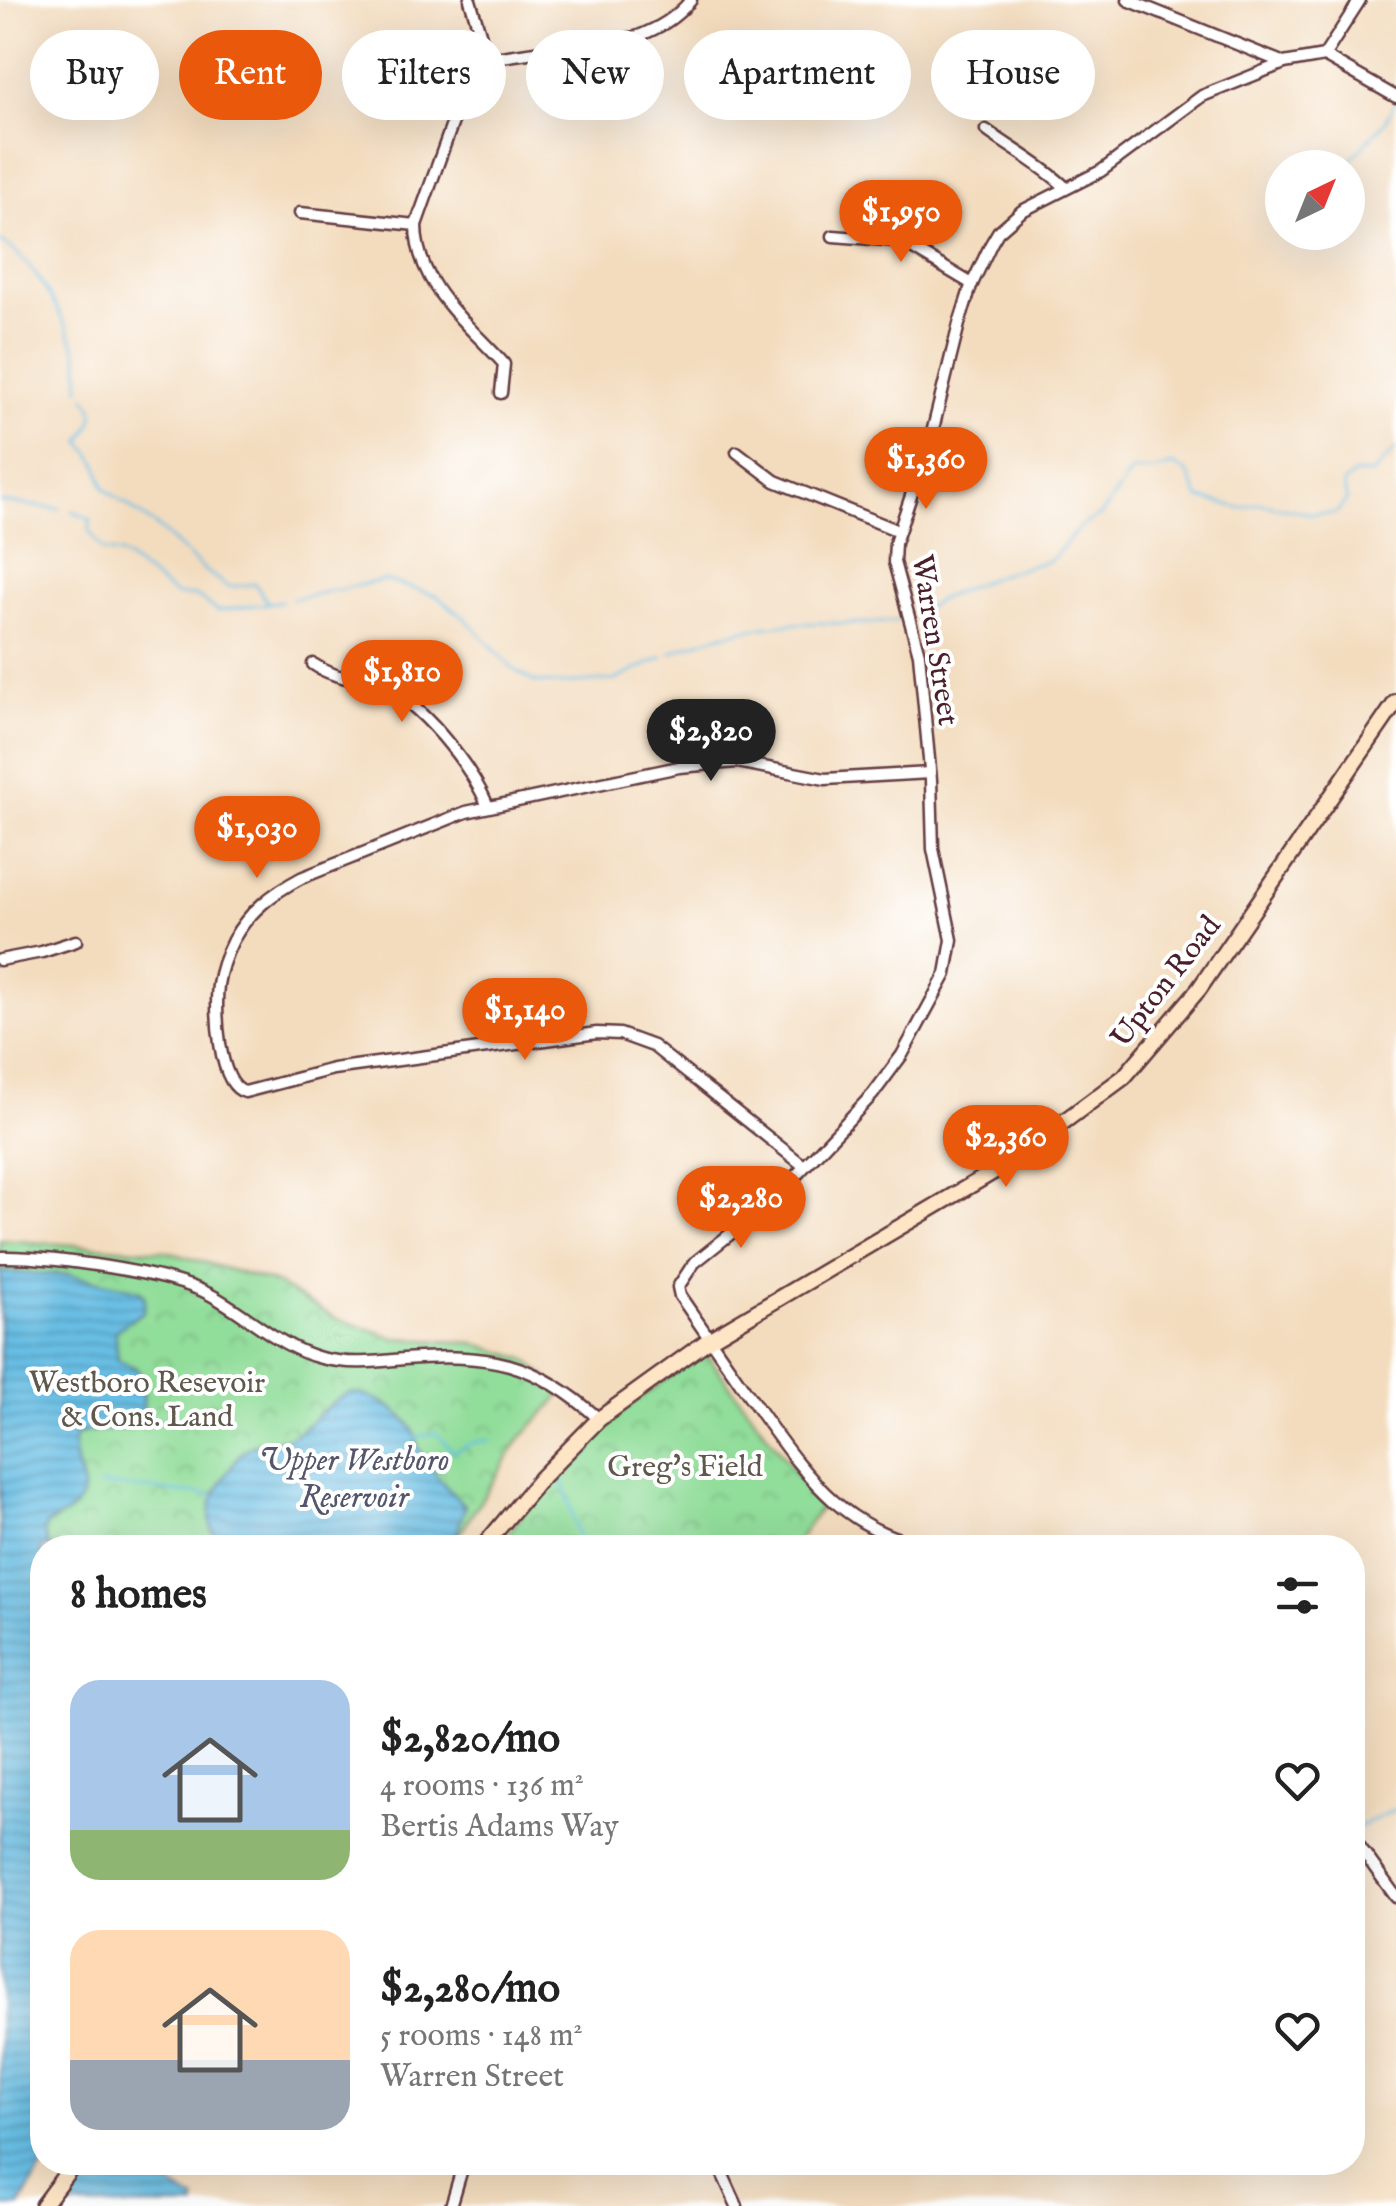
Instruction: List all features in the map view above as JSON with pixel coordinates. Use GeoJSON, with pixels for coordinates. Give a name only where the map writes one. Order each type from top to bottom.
{"type":"FeatureCollection","features":[{"type":"Feature","properties":{"kind":"main road","name":"Upton Road"},"geometry":{"type":"LineString","coordinates":[[493,1535],[540,1479],[600,1420],[710,1339],[1005,1166],[1124,1077],[1199,989],[1396,702]]}},
{"type":"Feature","properties":{"kind":"main road"},"geometry":{"type":"LineString","coordinates":[[42,2206],[65,2175]]}},
{"type":"Feature","properties":{"kind":"street"},"geometry":{"type":"LineString","coordinates":[[470,0],[479,30]]}},
{"type":"Feature","properties":{"kind":"street"},"geometry":{"type":"LineString","coordinates":[[506,56],[636,37],[659,28],[691,0]]}},
{"type":"Feature","properties":{"kind":"street"},"geometry":{"type":"LineString","coordinates":[[1128,0],[1284,63]]}},
{"type":"Feature","properties":{"kind":"street"},"geometry":{"type":"LineString","coordinates":[[1360,0],[1324,56],[1396,96]]}},
{"type":"Feature","properties":{"kind":"street","name":"Warren Street"},"geometry":{"type":"LineString","coordinates":[[888,1535],[834,1504],[792,1458],[680,1296],[678,1287],[694,1263],[772,1200],[890,1074],[946,974],[952,940],[933,849],[920,654],[894,562],[899,531],[930,437],[972,284],[998,232],[1009,220],[1101,171],[1202,96],[1284,63],[1324,56]]}},
{"type":"Feature","properties":{"kind":"street"},"geometry":{"type":"LineString","coordinates":[[453,120],[416,225],[416,246],[432,285],[504,364],[501,394]]}},
{"type":"Feature","properties":{"kind":"street"},"geometry":{"type":"LineString","coordinates":[[986,130],[1024,159],[1050,172],[1065,187]]}},
{"type":"Feature","properties":{"kind":"street"},"geometry":{"type":"LineString","coordinates":[[300,213],[416,225]]}},
{"type":"Feature","properties":{"kind":"street"},"geometry":{"type":"LineString","coordinates":[[833,236],[900,241],[972,284]]}},
{"type":"Feature","properties":{"kind":"street"},"geometry":{"type":"LineString","coordinates":[[738,452],[796,492],[899,531]]}},
{"type":"Feature","properties":{"kind":"street"},"geometry":{"type":"LineString","coordinates":[[313,664],[343,680],[378,686],[404,698],[452,750],[478,784],[488,806]]}},
{"type":"Feature","properties":{"kind":"street"},"geometry":{"type":"LineString","coordinates":[[804,1166],[653,1046],[620,1034],[598,1032],[332,1069],[245,1092],[235,1089],[222,1060],[218,986],[224,962],[248,918],[278,890],[440,820],[488,806],[680,767],[737,762],[824,778],[930,772]]}},
{"type":"Feature","properties":{"kind":"street"},"geometry":{"type":"LineString","coordinates":[[0,960],[76,941]]}},
{"type":"Feature","properties":{"kind":"street"},"geometry":{"type":"LineString","coordinates":[[0,1256],[80,1264],[187,1285],[217,1298],[303,1352],[321,1358],[368,1364],[437,1357],[504,1362],[561,1386],[600,1420]]}},
{"type":"Feature","properties":{"kind":"street"},"geometry":{"type":"LineString","coordinates":[[1365,1854],[1396,1898]]}},
{"type":"Feature","properties":{"kind":"street"},"geometry":{"type":"LineString","coordinates":[[451,2206],[460,2175]]}},
{"type":"Feature","properties":{"kind":"street"},"geometry":{"type":"LineString","coordinates":[[723,2175],[737,2206]]}},
{"type":"Feature","properties":{"kind":"green space","name":"Westboro Resevoir & Cons. Land"},"geometry":{"type":"Polygon","coordinates":[[[0,1240],[165,1251],[275,1283],[335,1318],[395,1338],[473,1343],[525,1359],[564,1392],[520,1439],[459,1535],[30,1535],[30,1741],[1,2206],[0,1240]]]}},
{"type":"Feature","properties":{"kind":"green space","name":"Greg's Field"},"geometry":{"type":"Polygon","coordinates":[[[704,1351],[821,1506],[801,1535],[506,1535],[567,1459],[621,1412],[704,1351]]]}},
{"type":"Feature","properties":{"kind":"water"},"geometry":{"type":"Polygon","coordinates":[[[0,1272],[71,1275],[138,1290],[145,1298],[144,1311],[115,1331],[118,1360],[136,1368],[144,1379],[143,1409],[129,1428],[75,1436],[74,1452],[83,1495],[66,1514],[46,1525],[45,1535],[30,1535],[30,2175],[38,2175],[20,2206],[0,2206],[0,1272]]]}},
{"type":"Feature","properties":{"kind":"water","name":"Upper Westboro Reservoir"},"geometry":{"type":"Polygon","coordinates":[[[352,1393],[377,1400],[394,1409],[412,1428],[429,1466],[465,1506],[457,1535],[214,1535],[211,1506],[239,1456],[256,1444],[296,1434],[352,1393]]]}},
{"type":"Feature","properties":{"kind":"water"},"geometry":{"type":"Polygon","coordinates":[[[89,2175],[170,2175],[168,2184],[196,2201],[196,2206],[64,2206],[89,2175]]]}},
{"type":"Feature","properties":{"kind":"waterway"},"geometry":{"type":"LineString","coordinates":[[1359,150],[1384,123],[1395,103]]}},
{"type":"Feature","properties":{"kind":"waterway"},"geometry":{"type":"LineString","coordinates":[[0,242],[23,259],[55,306],[78,354],[80,389]]}},
{"type":"Feature","properties":{"kind":"waterway"},"geometry":{"type":"LineString","coordinates":[[85,396],[93,419],[81,441],[97,463],[104,488],[228,587],[255,584],[268,603]]}},
{"type":"Feature","properties":{"kind":"waterway"},"geometry":{"type":"LineString","coordinates":[[917,613],[942,598],[999,575],[1051,560],[1081,526],[1101,515],[1132,471],[1172,465],[1187,472],[1199,498],[1242,508],[1258,503],[1313,514],[1336,513],[1347,500],[1343,483],[1355,473],[1372,474],[1396,449]]}},
{"type":"Feature","properties":{"kind":"waterway"},"geometry":{"type":"LineString","coordinates":[[0,502],[60,509]]}},
{"type":"Feature","properties":{"kind":"waterway"},"geometry":{"type":"LineString","coordinates":[[72,511],[91,520],[89,530],[103,551],[121,554],[176,595],[196,596],[218,611],[282,601]]}},
{"type":"Feature","properties":{"kind":"waterway"},"geometry":{"type":"LineString","coordinates":[[292,599],[385,580],[437,596],[467,620],[513,669],[534,682],[615,680],[663,657]]}},
{"type":"Feature","properties":{"kind":"waterway"},"geometry":{"type":"LineString","coordinates":[[671,653],[705,640],[761,627],[902,620]]}},
{"type":"Feature","properties":{"kind":"waterway"},"geometry":{"type":"LineString","coordinates":[[414,1438],[436,1433],[454,1452],[471,1443],[491,1440]]}},
{"type":"Feature","properties":{"kind":"waterway"},"geometry":{"type":"LineString","coordinates":[[562,1478],[578,1535]]}},
{"type":"Feature","properties":{"kind":"waterway"},"geometry":{"type":"LineString","coordinates":[[100,1485],[213,1495]]}},
{"type":"Feature","properties":{"kind":"waterway"},"geometry":{"type":"LineString","coordinates":[[1365,1824],[1396,1809]]}}]}
